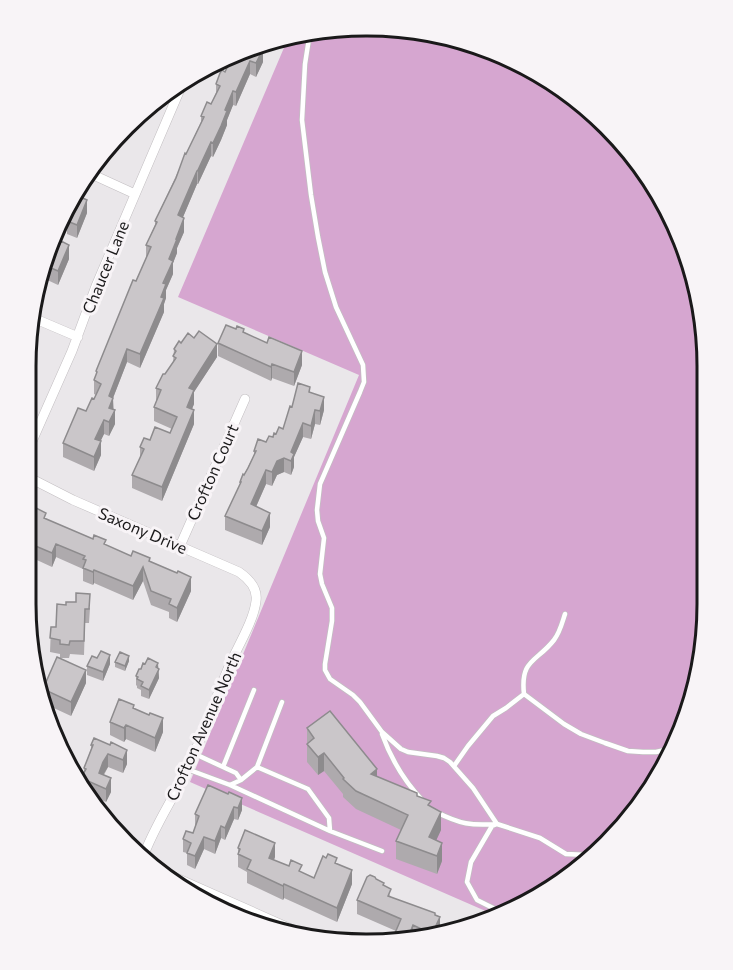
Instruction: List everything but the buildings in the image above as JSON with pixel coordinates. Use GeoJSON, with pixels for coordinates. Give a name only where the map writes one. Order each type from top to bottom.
{"type":"FeatureCollection","features":[{"type":"Feature","properties":{"kind":"street","name":"Chaucer Lane"},"geometry":{"type":"LineString","coordinates":[[36,432],[78,337],[96,286],[177,96]]}},
{"type":"Feature","properties":{"kind":"street"},"geometry":{"type":"LineString","coordinates":[[96,176],[135,194]]}},
{"type":"Feature","properties":{"kind":"street"},"geometry":{"type":"LineString","coordinates":[[39,321],[78,337]]}},
{"type":"Feature","properties":{"kind":"street","name":"Crofton Court"},"geometry":{"type":"LineString","coordinates":[[180,546],[245,399]]}},
{"type":"Feature","properties":{"kind":"street","name":"Saxony Drive"},"geometry":{"type":"LineString","coordinates":[[36,481],[73,500],[239,572],[248,578],[254,590]]}},
{"type":"Feature","properties":{"kind":"street","name":"Crofton Avenue North"},"geometry":{"type":"LineString","coordinates":[[146,849],[194,754],[229,666],[254,612],[257,599],[254,590]]}},
{"type":"Feature","properties":{"kind":"street"},"geometry":{"type":"LineString","coordinates":[[196,887],[269,919]]}},
{"type":"Feature","properties":{"kind":"lane"},"geometry":{"type":"LineString","coordinates":[[309,41],[302,120],[316,226],[325,272],[336,307],[363,364],[364,375],[364,382],[354,409],[318,491],[318,521],[324,538],[320,574],[332,608],[325,670],[330,679],[360,702],[382,732],[401,749],[444,758],[454,766],[473,788],[497,824]]}},
{"type":"Feature","properties":{"kind":"lane"},"geometry":{"type":"LineString","coordinates":[[566,614],[554,641],[531,662],[524,672],[524,694],[581,734],[628,751],[663,751]]}},
{"type":"Feature","properties":{"kind":"lane"},"geometry":{"type":"LineString","coordinates":[[223,767],[254,690]]}},
{"type":"Feature","properties":{"kind":"lane"},"geometry":{"type":"LineString","coordinates":[[454,766],[493,716],[524,694]]}},
{"type":"Feature","properties":{"kind":"lane"},"geometry":{"type":"LineString","coordinates":[[230,785],[241,780],[257,767],[282,702]]}},
{"type":"Feature","properties":{"kind":"lane"},"geometry":{"type":"LineString","coordinates":[[382,732],[400,772],[426,803]]}},
{"type":"Feature","properties":{"kind":"lane"},"geometry":{"type":"LineString","coordinates":[[194,754],[236,773],[241,780]]}},
{"type":"Feature","properties":{"kind":"lane"},"geometry":{"type":"LineString","coordinates":[[257,767],[308,789],[329,818],[330,831]]}},
{"type":"Feature","properties":{"kind":"lane"},"geometry":{"type":"LineString","coordinates":[[187,769],[230,785],[330,831],[382,851]]}},
{"type":"Feature","properties":{"kind":"lane"},"geometry":{"type":"LineString","coordinates":[[434,811],[467,824],[477,826],[497,824],[540,838],[566,854],[581,855]]}},
{"type":"Feature","properties":{"kind":"lane"},"geometry":{"type":"LineString","coordinates":[[494,909],[477,900],[467,882],[471,862],[492,826],[497,824]]}},
{"type":"Feature","properties":{"kind":"shaded area"},"geometry":{"type":"Polygon","coordinates":[[[366,36],[410,39],[452,47],[513,70],[568,104],[584,118],[629,165],[653,201],[672,240],[686,281],[696,345],[697,603],[691,668],[679,710],[663,750],[629,805],[584,852],[568,866],[532,890],[486,911],[190,782],[359,375],[178,297],[285,46],[302,42],[366,36]]]}}]}
